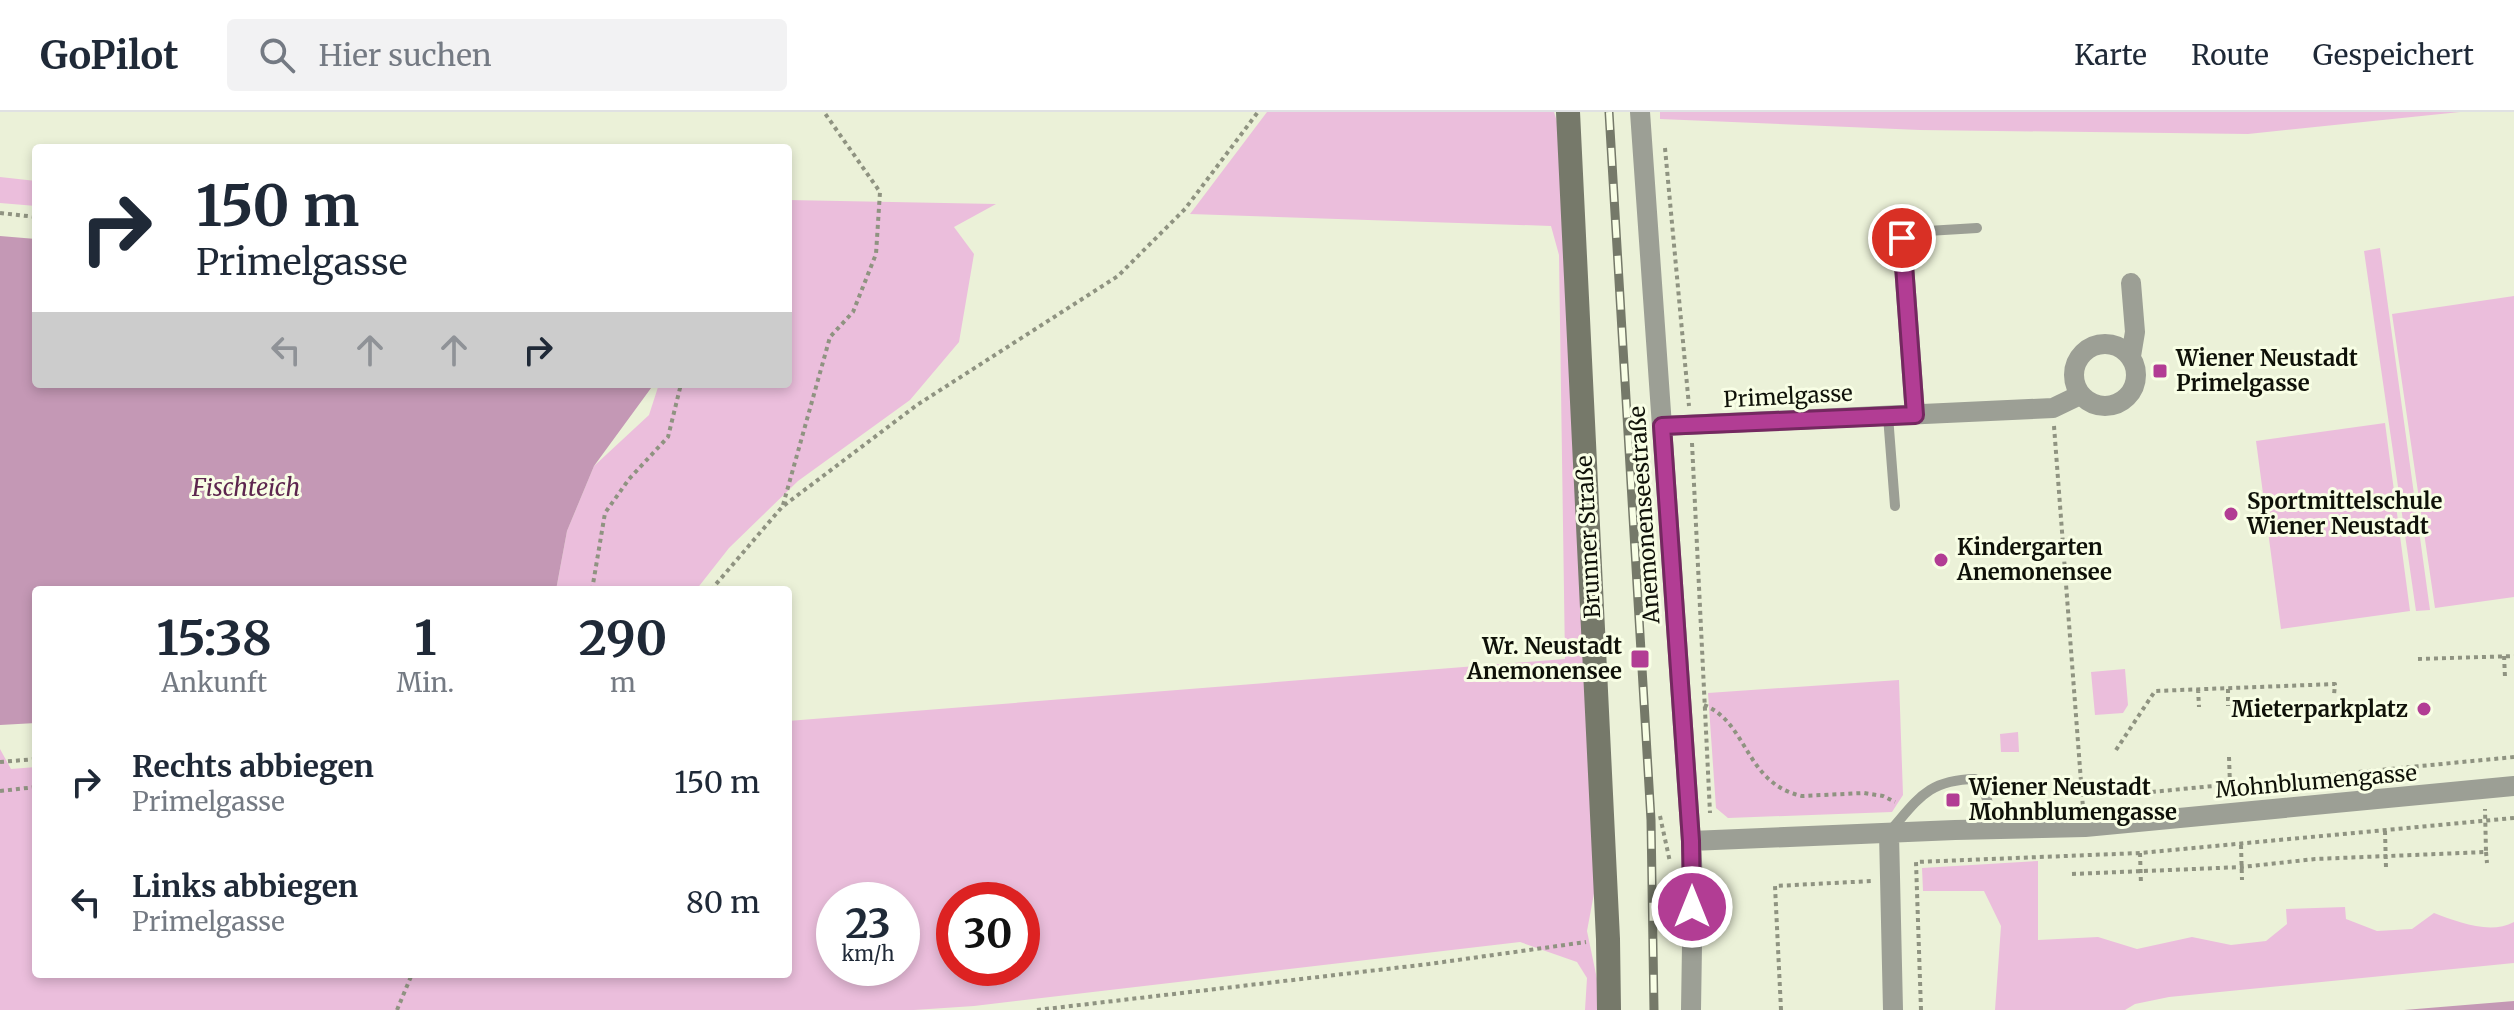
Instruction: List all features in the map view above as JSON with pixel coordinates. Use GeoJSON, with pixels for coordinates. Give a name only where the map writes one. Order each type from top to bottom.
{"type":"FeatureCollection","features":[{"type":"Feature","properties":{"kind":"main road","name":"Brunner Straße"},"geometry":{"type":"LineString","coordinates":[[1568,112],[1609,1010]]}},
{"type":"Feature","properties":{"kind":"street","name":"Anemonenseestraße"},"geometry":{"type":"LineString","coordinates":[[1640,112],[1691,841],[1691,1010]]}},
{"type":"Feature","properties":{"kind":"street"},"geometry":{"type":"LineString","coordinates":[[1902,238],[1915,415]]}},
{"type":"Feature","properties":{"kind":"street"},"geometry":{"type":"LineString","coordinates":[[2131,283],[2135,332],[2131,356]]}},
{"type":"Feature","properties":{"kind":"street"},"geometry":{"type":"LineString","coordinates":[[2101,343],[2118,345],[2131,356],[2137,371],[2135,388],[2125,401],[2110,407],[2093,405],[2080,395],[2074,379],[2076,363],[2086,349],[2101,343]]}},
{"type":"Feature","properties":{"kind":"street","name":"Primelgasse"},"geometry":{"type":"LineString","coordinates":[[1662,426],[2053,408],[2080,395]]}},
{"type":"Feature","properties":{"kind":"street","name":"Mohnblumengasse"},"geometry":{"type":"LineString","coordinates":[[1691,841],[2085,827],[2514,786]]}},
{"type":"Feature","properties":{"kind":"street"},"geometry":{"type":"LineString","coordinates":[[1889,833],[1893,1010]]}},
{"type":"Feature","properties":{"kind":"lane"},"geometry":{"type":"LineString","coordinates":[[1902,238],[1911,232],[1977,228]]}},
{"type":"Feature","properties":{"kind":"lane"},"geometry":{"type":"LineString","coordinates":[[1888,416],[1895,506]]}},
{"type":"Feature","properties":{"kind":"lane"},"geometry":{"type":"LineString","coordinates":[[1889,833],[1927,789],[1953,779],[1975,779],[1984,789],[1989,801],[1990,830]]}},
{"type":"Feature","properties":{"kind":"path"},"geometry":{"type":"LineString","coordinates":[[782,507],[830,337],[853,312],[876,254],[880,192],[824,112]]}},
{"type":"Feature","properties":{"kind":"path"},"geometry":{"type":"LineString","coordinates":[[714,586],[782,507],[917,405],[1118,276],[1185,209],[1258,112]]}},
{"type":"Feature","properties":{"kind":"path"},"geometry":{"type":"LineString","coordinates":[[1666,152],[1691,425],[1712,811],[1691,841]]}},
{"type":"Feature","properties":{"kind":"path"},"geometry":{"type":"LineString","coordinates":[[0,213],[32,217]]}},
{"type":"Feature","properties":{"kind":"path"},"geometry":{"type":"LineString","coordinates":[[593,586],[605,513],[629,479],[668,437],[680,388]]}},
{"type":"Feature","properties":{"kind":"path"},"geometry":{"type":"LineString","coordinates":[[2053,408],[2085,827]]}},
{"type":"Feature","properties":{"kind":"path"},"geometry":{"type":"LineString","coordinates":[[2504,656],[2505,677]]}},
{"type":"Feature","properties":{"kind":"path"},"geometry":{"type":"LineString","coordinates":[[2418,659],[2514,656]]}},
{"type":"Feature","properties":{"kind":"path"},"geometry":{"type":"LineString","coordinates":[[2116,750],[2155,691],[2335,684],[2334,695]]}},
{"type":"Feature","properties":{"kind":"path"},"geometry":{"type":"LineString","coordinates":[[2228,688],[2228,706]]}},
{"type":"Feature","properties":{"kind":"path"},"geometry":{"type":"LineString","coordinates":[[2198,689],[2199,707]]}},
{"type":"Feature","properties":{"kind":"path"},"geometry":{"type":"LineString","coordinates":[[1704,705],[1715,709],[1728,721],[1761,773],[1793,794],[1864,793],[1883,796],[1912,807]]}},
{"type":"Feature","properties":{"kind":"path"},"geometry":{"type":"LineString","coordinates":[[2229,757],[2230,785]]}},
{"type":"Feature","properties":{"kind":"path"},"geometry":{"type":"LineString","coordinates":[[2120,795],[2514,757]]}},
{"type":"Feature","properties":{"kind":"path"},"geometry":{"type":"LineString","coordinates":[[0,762],[32,759]]}},
{"type":"Feature","properties":{"kind":"path"},"geometry":{"type":"LineString","coordinates":[[0,791],[32,787]]}},
{"type":"Feature","properties":{"kind":"path"},"geometry":{"type":"LineString","coordinates":[[2484,789],[2487,863]]}},
{"type":"Feature","properties":{"kind":"path"},"geometry":{"type":"LineString","coordinates":[[1921,1010],[1916,862],[2140,853],[2514,818]]}},
{"type":"Feature","properties":{"kind":"path"},"geometry":{"type":"LineString","coordinates":[[2385,831],[2386,868]]}},
{"type":"Feature","properties":{"kind":"path"},"geometry":{"type":"LineString","coordinates":[[2241,845],[2242,880]]}},
{"type":"Feature","properties":{"kind":"path"},"geometry":{"type":"LineString","coordinates":[[2072,874],[2486,852]]}},
{"type":"Feature","properties":{"kind":"path"},"geometry":{"type":"LineString","coordinates":[[2140,853],[2141,885]]}},
{"type":"Feature","properties":{"kind":"path"},"geometry":{"type":"LineString","coordinates":[[1781,1010],[1775,886],[1890,880]]}},
{"type":"Feature","properties":{"kind":"path"},"geometry":{"type":"LineString","coordinates":[[1037,1010],[1429,964],[1608,939]]}},
{"type":"Feature","properties":{"kind":"path"},"geometry":{"type":"LineString","coordinates":[[397,1010],[410,978]]}},
{"type":"Feature","properties":{"kind":"shaded area"},"geometry":{"type":"Polygon","coordinates":[[[1267,112],[1554,112],[1558,125],[1595,888],[1587,931],[1598,984],[1597,1010],[1585,1010],[1587,978],[1577,962],[1520,942],[974,1006],[914,1010],[0,1010],[0,749],[11,769],[32,767],[32,978],[792,978],[792,721],[1565,659],[1559,255],[1551,226],[1190,214],[1267,112]]]}},
{"type":"Feature","properties":{"kind":"shaded area"},"geometry":{"type":"Polygon","coordinates":[[[1660,112],[2460,112],[2248,134],[1920,130],[1660,119],[1660,112]]]}},
{"type":"Feature","properties":{"kind":"shaded area"},"geometry":{"type":"Polygon","coordinates":[[[0,177],[32,181],[32,206],[0,203],[0,177]]]}},
{"type":"Feature","properties":{"kind":"shaded area"},"geometry":{"type":"Polygon","coordinates":[[[792,200],[996,204],[954,227],[974,254],[959,342],[910,400],[798,481],[729,548],[699,586],[557,586],[567,531],[594,466],[649,415],[658,388],[792,388],[792,200]]]}},
{"type":"Feature","properties":{"kind":"shaded area"},"geometry":{"type":"Polygon","coordinates":[[[2380,248],[2430,610],[2416,611],[2364,251],[2380,248]]]}},
{"type":"Feature","properties":{"kind":"shaded area"},"geometry":{"type":"Polygon","coordinates":[[[2514,296],[2514,597],[2435,608],[2392,314],[2514,296]]]}},
{"type":"Feature","properties":{"kind":"shaded area"},"geometry":{"type":"Polygon","coordinates":[[[2385,423],[2410,611],[2281,629],[2256,441],[2385,423]]]}},
{"type":"Feature","properties":{"kind":"shaded area"},"geometry":{"type":"Polygon","coordinates":[[[2125,669],[2128,705],[2123,713],[2095,715],[2091,672],[2125,669]]]}},
{"type":"Feature","properties":{"kind":"shaded area"},"geometry":{"type":"Polygon","coordinates":[[[1899,680],[1903,795],[1892,812],[1728,818],[1716,808],[1708,693],[1899,680]]]}},
{"type":"Feature","properties":{"kind":"shaded area"},"geometry":{"type":"Polygon","coordinates":[[[2018,732],[2019,752],[2001,752],[2000,734],[2018,732]]]}},
{"type":"Feature","properties":{"kind":"shaded area"},"geometry":{"type":"Polygon","coordinates":[[[2038,861],[2038,940],[2098,937],[2137,949],[2192,937],[2231,945],[2266,941],[2287,924],[2286,909],[2345,907],[2346,919],[2377,931],[2412,929],[2434,913],[2484,927],[2505,926],[2514,922],[2514,963],[2169,997],[2135,1004],[2125,1010],[1995,1010],[2001,926],[1984,891],[1923,891],[1922,868],[2038,861]]]}},
{"type":"Feature","properties":{"kind":"water","name":"Fischteich"},"geometry":{"type":"Polygon","coordinates":[[[0,236],[32,239],[32,388],[651,388],[594,466],[567,531],[557,586],[32,586],[32,723],[0,725],[0,236]]]}},
{"type":"Feature","properties":{"kind":"water"},"geometry":{"type":"Polygon","coordinates":[[[2514,1001],[2514,1010],[2404,1010],[2514,1001]]]}},
{"type":"Feature","properties":{"kind":"railway"},"geometry":{"type":"LineString","coordinates":[[1609,112],[1651,820],[1654,1010]]}},
{"type":"Feature","properties":{"kind":"place","name":"Wiener Neustadt Primelgasse"},"geometry":{"type":"Point","coordinates":[2160,371]}},
{"type":"Feature","properties":{"kind":"place","name":"Sportmittelschule Wiener Neustadt"},"geometry":{"type":"Point","coordinates":[2231,514]}},
{"type":"Feature","properties":{"kind":"place","name":"Kindergarten Anemonensee"},"geometry":{"type":"Point","coordinates":[1941,560]}},
{"type":"Feature","properties":{"kind":"place","name":"Wr. Neustadt Anemonensee"},"geometry":{"type":"Point","coordinates":[1640,659]}},
{"type":"Feature","properties":{"kind":"place","name":"Mieterparkplatz"},"geometry":{"type":"Point","coordinates":[2424,709]}},
{"type":"Feature","properties":{"kind":"place","name":"Wiener Neustadt Mohnblumengasse"},"geometry":{"type":"Point","coordinates":[1953,800]}},
{"type":"Feature","properties":{"kind":"route"},"geometry":{"type":"LineString","coordinates":[[1692,907],[1691,841],[1662,426],[1915,415],[1902,238]]}}]}
